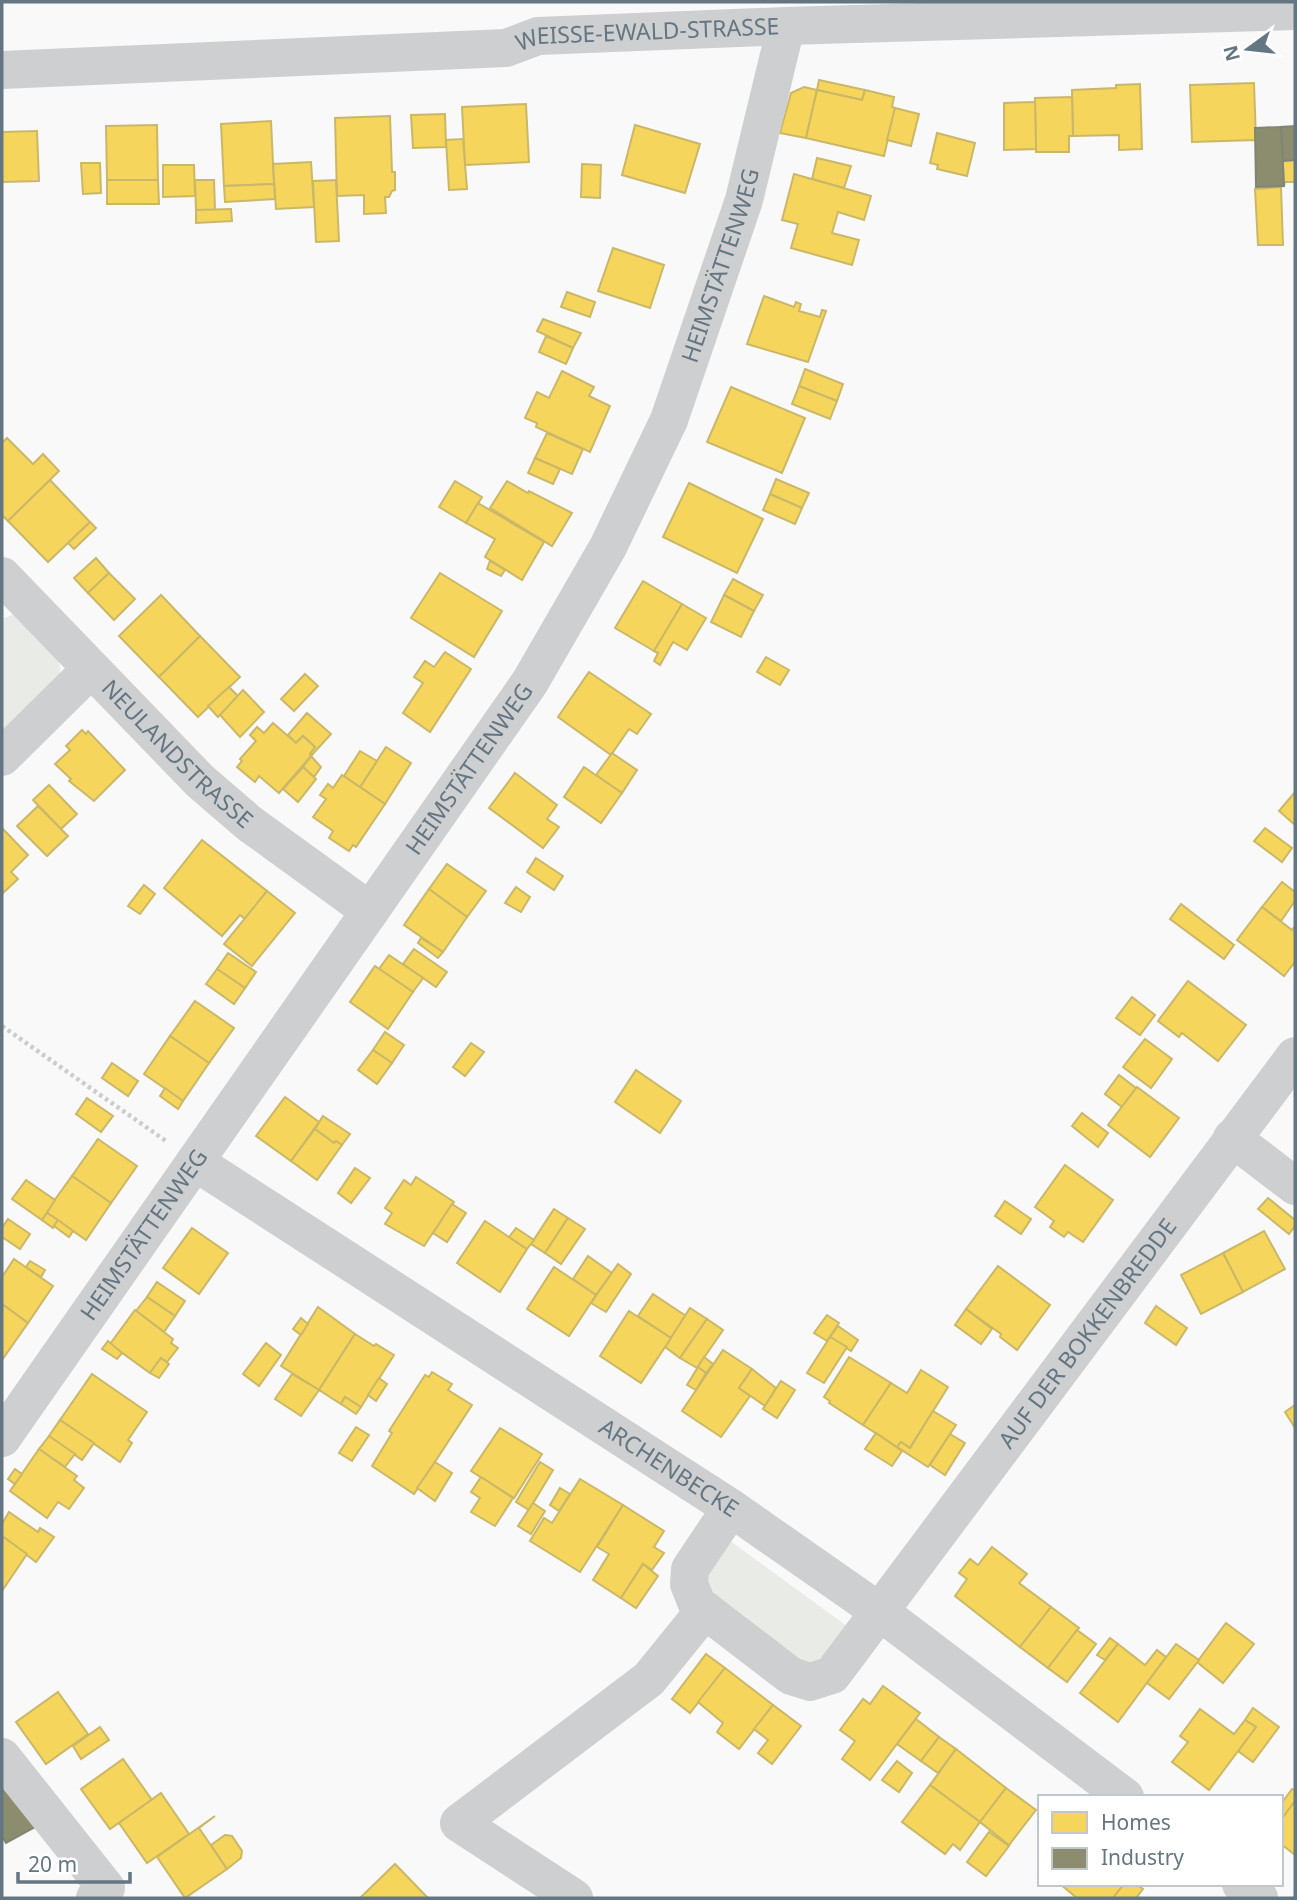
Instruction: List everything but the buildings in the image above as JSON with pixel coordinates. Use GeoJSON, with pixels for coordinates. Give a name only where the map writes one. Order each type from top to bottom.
{"type":"FeatureCollection","features":[{"type":"Feature","properties":{"kind":"street"},"geometry":{"type":"LineString","coordinates":[[600,2],[622,33]]}},
{"type":"Feature","properties":{"kind":"street","name":"WEISSE-EWALD-STRASSE"},"geometry":{"type":"LineString","coordinates":[[2,70],[506,48],[538,36],[786,26],[986,11],[1242,8],[1295,11]]}},
{"type":"Feature","properties":{"kind":"street","name":"HEIMSTÄTTENWEG"},"geometry":{"type":"LineString","coordinates":[[2,1438],[530,682],[608,547],[669,420],[744,200],[786,26]]}},
{"type":"Feature","properties":{"kind":"street","name":"NEULANDSTRASSE"},"geometry":{"type":"LineString","coordinates":[[6,588],[91,669],[200,781],[240,815],[370,911]]}},
{"type":"Feature","properties":{"kind":"street"},"geometry":{"type":"LineString","coordinates":[[2,757],[91,669]]}},
{"type":"Feature","properties":{"kind":"street","name":"AUF DER BOKKENBREDDE"},"geometry":{"type":"LineString","coordinates":[[705,1610],[792,1676],[810,1682],[832,1675],[1295,1056]]}},
{"type":"Feature","properties":{"kind":"street"},"geometry":{"type":"LineString","coordinates":[[1232,1138],[1295,1186]]}},
{"type":"Feature","properties":{"kind":"street","name":"ARCHENBECKE"},"geometry":{"type":"LineString","coordinates":[[195,1162],[731,1508],[880,1612],[1122,1795]]}},
{"type":"Feature","properties":{"kind":"street"},"geometry":{"type":"LineString","coordinates":[[574,1898],[459,1822],[649,1679],[705,1610],[697,1604],[690,1584],[690,1569],[731,1508]]}},
{"type":"Feature","properties":{"kind":"street"},"geometry":{"type":"LineString","coordinates":[[2,1757],[106,1888],[95,1898]]}},
{"type":"Feature","properties":{"kind":"street"},"geometry":{"type":"LineString","coordinates":[[1244,1886],[1259,1898]]}},
{"type":"Feature","properties":{"kind":"path"},"geometry":{"type":"LineString","coordinates":[[2,1026],[195,1162]]}},
{"type":"Feature","properties":{"kind":"shaded area"},"geometry":{"type":"Polygon","coordinates":[[[12,615],[20,616],[49,644],[59,661],[60,670],[59,679],[2,736],[2,619],[12,615]]]}},
{"type":"Feature","properties":{"kind":"shaded area"},"geometry":{"type":"Polygon","coordinates":[[[722,1535],[855,1632],[811,1668],[709,1599],[701,1572],[722,1535]]]}}]}
